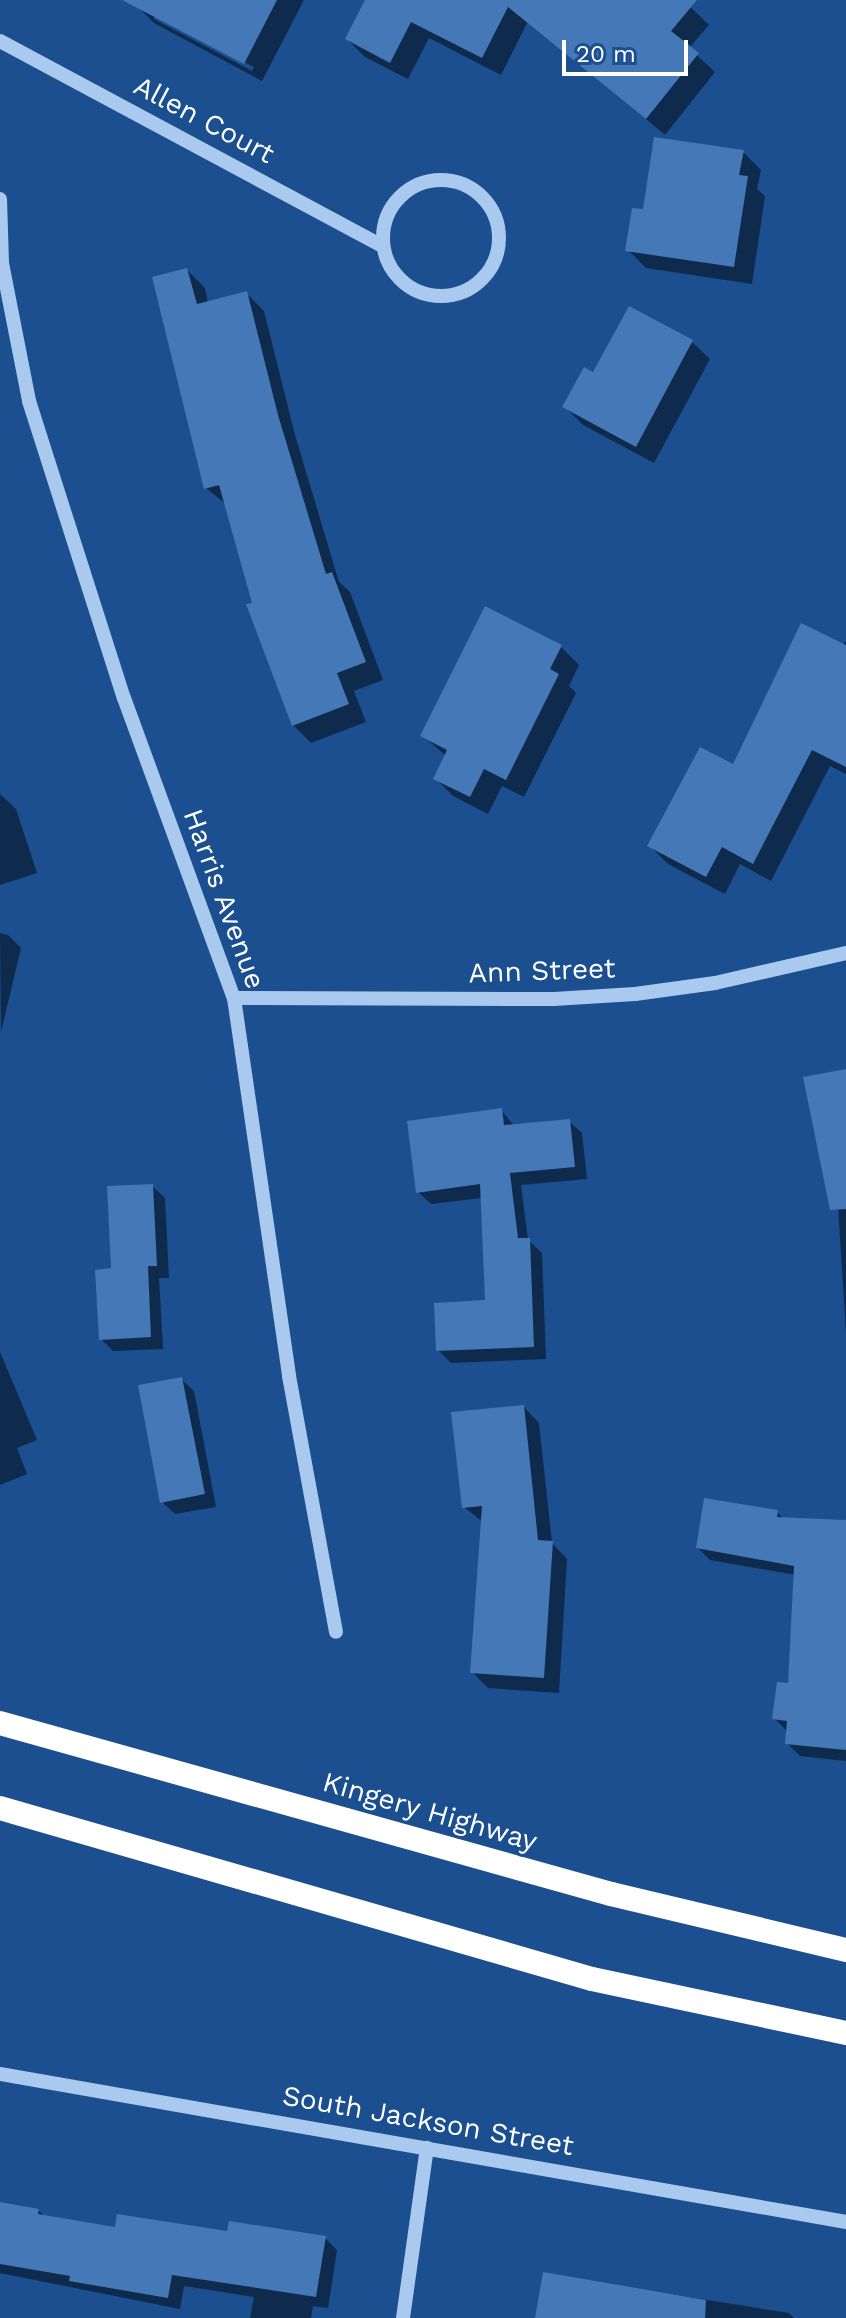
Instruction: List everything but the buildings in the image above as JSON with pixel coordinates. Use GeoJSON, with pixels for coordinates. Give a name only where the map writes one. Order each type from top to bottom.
{"type":"FeatureCollection","features":[{"type":"Feature","properties":{"kind":"highway","name":"Kingery Highway"},"geometry":{"type":"LineString","coordinates":[[0,1723],[611,1894],[846,1950]]}},
{"type":"Feature","properties":{"kind":"highway"},"geometry":{"type":"LineString","coordinates":[[0,1808],[592,1979],[846,2033]]}},
{"type":"Feature","properties":{"kind":"street","name":"Allen Court"},"geometry":{"type":"LineString","coordinates":[[0,41],[383,246]]}},
{"type":"Feature","properties":{"kind":"street"},"geometry":{"type":"LineString","coordinates":[[440,179],[460,182],[478,192],[492,207],[498,226],[499,246],[493,264],[482,279],[468,290],[450,296],[431,296],[414,290],[393,271],[383,246],[390,208],[403,192],[421,182],[440,179]]}},
{"type":"Feature","properties":{"kind":"street","name":"Harris Avenue"},"geometry":{"type":"LineString","coordinates":[[0,199],[2,263],[29,401],[124,698],[234,998],[289,1376],[336,1632]]}},
{"type":"Feature","properties":{"kind":"street","name":"Ann Street"},"geometry":{"type":"LineString","coordinates":[[234,998],[554,999],[635,994],[715,983],[846,953]]}},
{"type":"Feature","properties":{"kind":"street","name":"South Jackson Street"},"geometry":{"type":"LineString","coordinates":[[0,2074],[846,2222]]}},
{"type":"Feature","properties":{"kind":"street"},"geometry":{"type":"LineString","coordinates":[[403,2318],[427,2148]]}}]}
